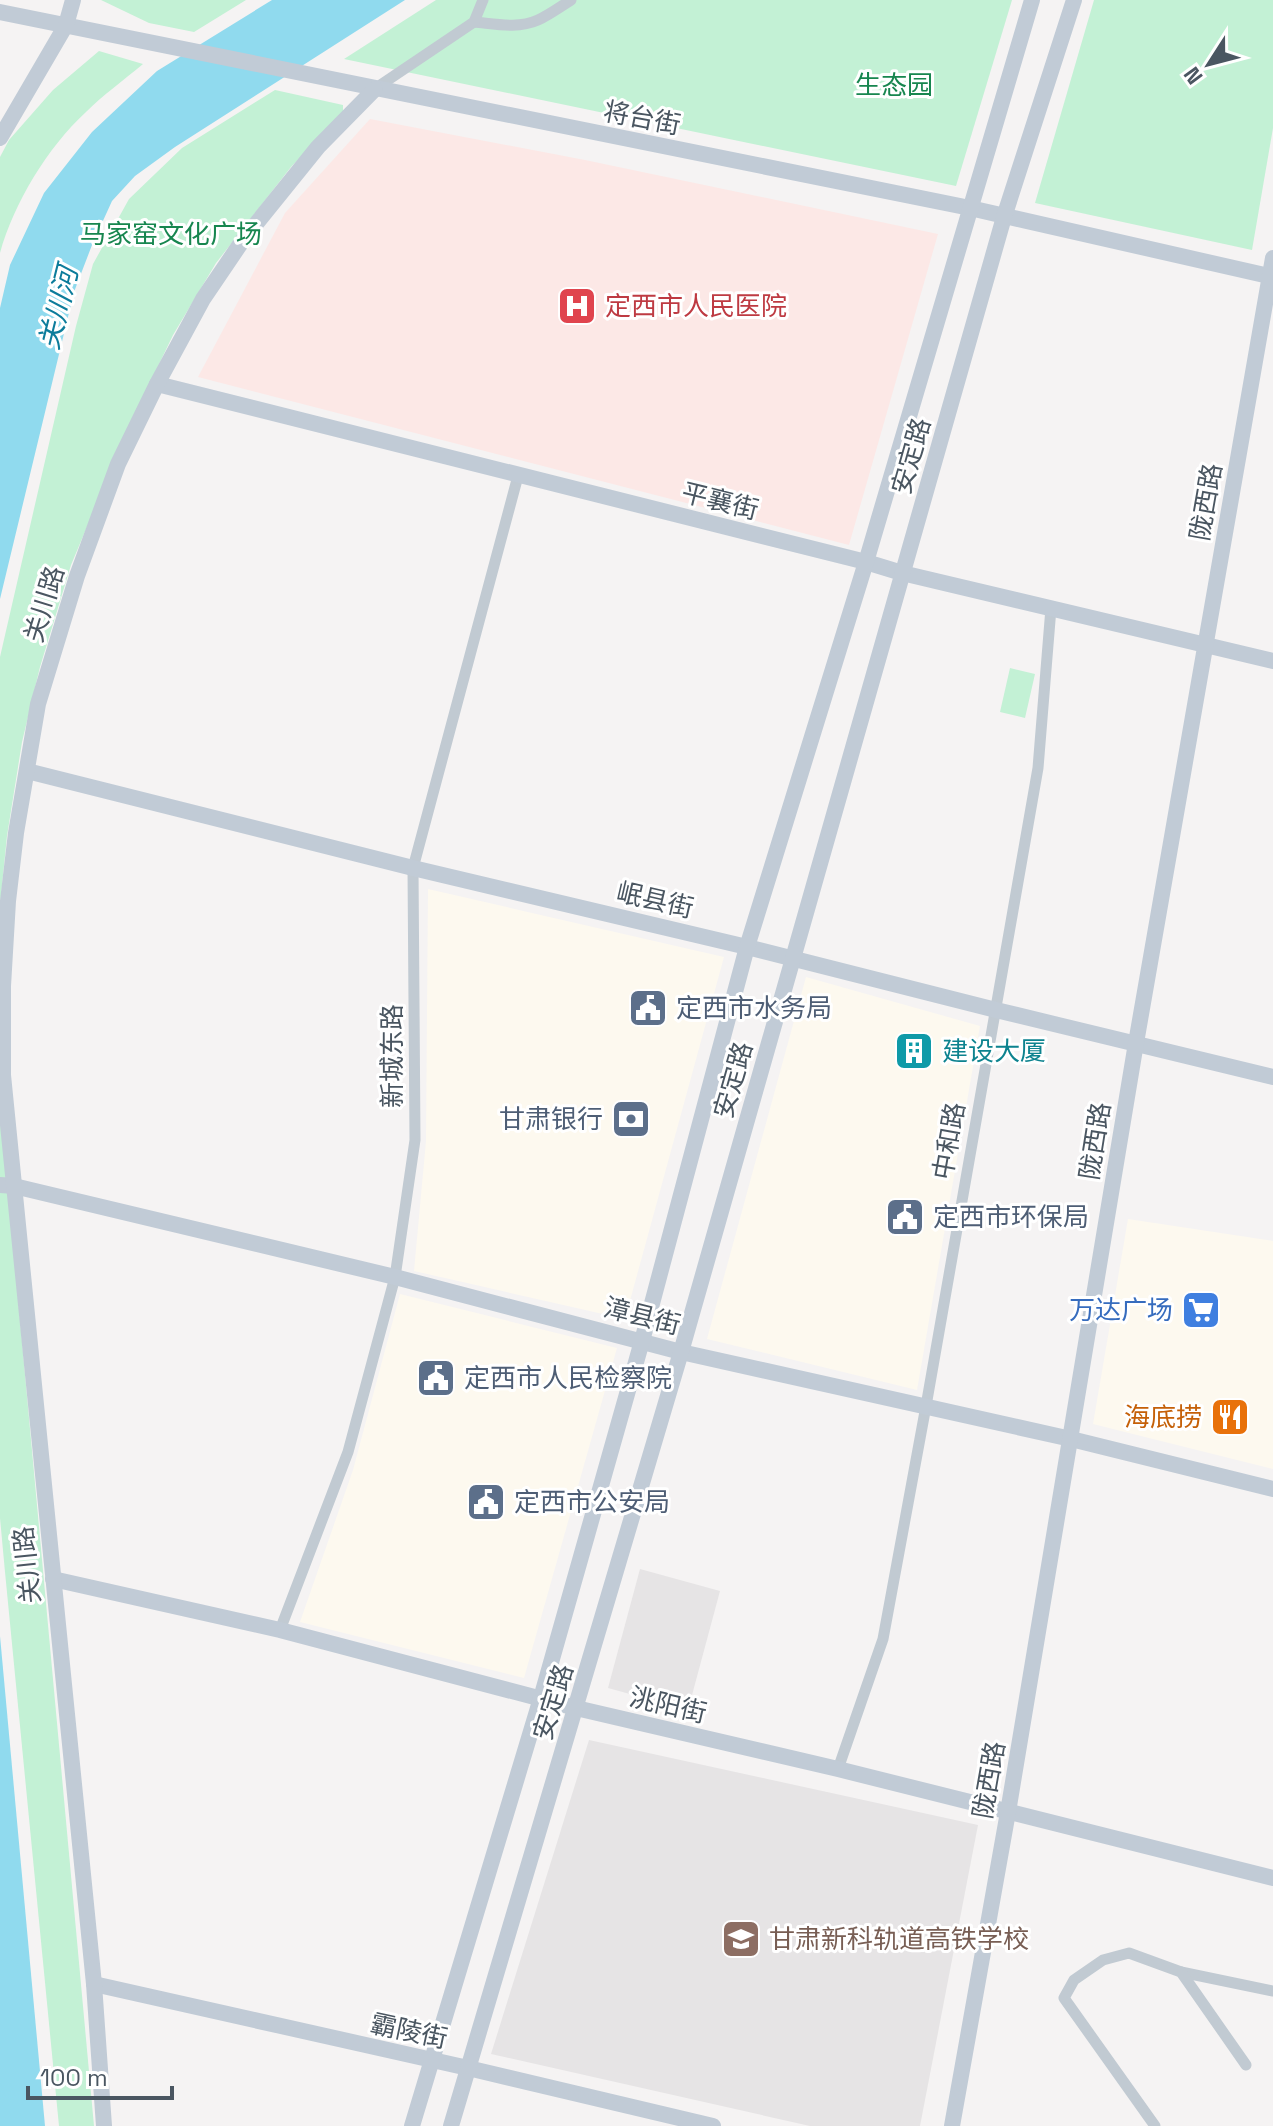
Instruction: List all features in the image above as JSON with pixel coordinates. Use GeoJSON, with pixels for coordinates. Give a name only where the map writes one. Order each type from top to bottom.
{"type":"FeatureCollection","features":[{"type":"Feature","properties":{"kind":"street"},"geometry":{"type":"LineString","coordinates":[[0,138],[66,25],[73,0]]}},
{"type":"Feature","properties":{"kind":"street"},"geometry":{"type":"LineString","coordinates":[[375,89],[474,22],[483,0]]}},
{"type":"Feature","properties":{"kind":"street"},"geometry":{"type":"LineString","coordinates":[[474,22],[524,25],[541,19],[571,0]]}},
{"type":"Feature","properties":{"kind":"street","name":"安定路"},"geometry":{"type":"LineString","coordinates":[[412,2126],[541,1698],[642,1341],[747,947],[866,562],[1032,0]]}},
{"type":"Feature","properties":{"kind":"street","name":"安定路"},"geometry":{"type":"LineString","coordinates":[[451,2126],[681,1352],[1004,217],[1074,0]]}},
{"type":"Feature","properties":{"kind":"street","name":"将台街"},"geometry":{"type":"LineString","coordinates":[[0,12],[970,208],[1271,277]]}},
{"type":"Feature","properties":{"kind":"street","name":"关川路"},"geometry":{"type":"LineString","coordinates":[[104,2126],[94,1984],[53,1579],[7,1186],[3,986],[16,833],[38,704],[77,576],[118,464],[203,299],[243,240],[318,147],[375,89]]}},
{"type":"Feature","properties":{"kind":"street","name":"陇西路"},"geometry":{"type":"LineString","coordinates":[[952,2126],[1273,258]]}},
{"type":"Feature","properties":{"kind":"street","name":"平襄街"},"geometry":{"type":"LineString","coordinates":[[157,384],[902,573],[1273,661]]}},
{"type":"Feature","properties":{"kind":"street","name":"新城东路"},"geometry":{"type":"LineString","coordinates":[[280,1630],[348,1452],[395,1277],[415,1140],[413,868],[518,476]]}},
{"type":"Feature","properties":{"kind":"street","name":"中和路"},"geometry":{"type":"LineString","coordinates":[[838,1769],[883,1639],[926,1406],[1038,768],[1051,608]]}},
{"type":"Feature","properties":{"kind":"street","name":"岷县街"},"geometry":{"type":"LineString","coordinates":[[27,771],[1273,1077]]}},
{"type":"Feature","properties":{"kind":"street","name":"漳县街"},"geometry":{"type":"LineString","coordinates":[[7,1186],[395,1277],[681,1352],[1071,1439],[1273,1489]]}},
{"type":"Feature","properties":{"kind":"street","name":"洮阳街"},"geometry":{"type":"LineString","coordinates":[[53,1579],[280,1630],[576,1708],[838,1769],[1273,1878]]}},
{"type":"Feature","properties":{"kind":"street"},"geometry":{"type":"LineString","coordinates":[[1155,2126],[1064,1998],[1074,1980],[1103,1960],[1129,1953],[1181,1972],[1273,1991]]}},
{"type":"Feature","properties":{"kind":"street"},"geometry":{"type":"LineString","coordinates":[[1181,1972],[1246,2065]]}},
{"type":"Feature","properties":{"kind":"street","name":"霸陵街"},"geometry":{"type":"LineString","coordinates":[[94,1984],[713,2126]]}},
{"type":"Feature","properties":{"kind":"shaded area","name":"定西市人民医院"},"geometry":{"type":"Polygon","coordinates":[[[370,119],[585,160],[938,234],[849,545],[198,377],[285,213],[370,119]]]}},
{"type":"Feature","properties":{"kind":"shaded area"},"geometry":{"type":"Polygon","coordinates":[[[428,889],[724,957],[625,1319],[414,1271],[426,1141],[428,889]]]}},
{"type":"Feature","properties":{"kind":"shaded area"},"geometry":{"type":"Polygon","coordinates":[[[806,977],[980,1026],[917,1390],[707,1339],[806,977]]]}},
{"type":"Feature","properties":{"kind":"shaded area","name":"万达广场"},"geometry":{"type":"Polygon","coordinates":[[[1128,1219],[1273,1241],[1273,1469],[1093,1424],[1128,1219]]]}},
{"type":"Feature","properties":{"kind":"shaded area"},"geometry":{"type":"Polygon","coordinates":[[[400,1294],[617,1348],[524,1678],[300,1622],[353,1470],[400,1294]]]}},
{"type":"Feature","properties":{"kind":"shaded area"},"geometry":{"type":"Polygon","coordinates":[[[640,1569],[720,1591],[688,1710],[608,1688],[640,1569]]]}},
{"type":"Feature","properties":{"kind":"shaded area","name":"甘肃新科轨道高铁学校"},"geometry":{"type":"Polygon","coordinates":[[[589,1740],[978,1825],[920,2126],[810,2126],[491,2054],[589,1740]]]}},
{"type":"Feature","properties":{"kind":"green space"},"geometry":{"type":"Polygon","coordinates":[[[101,0],[246,0],[194,32],[149,23],[101,0]]]}},
{"type":"Feature","properties":{"kind":"green space","name":"生态园"},"geometry":{"type":"Polygon","coordinates":[[[436,0],[1012,0],[956,186],[344,59],[436,0]]]}},
{"type":"Feature","properties":{"kind":"green space"},"geometry":{"type":"Polygon","coordinates":[[[1094,0],[1273,0],[1273,128],[1252,250],[1035,203],[1094,0]]]}},
{"type":"Feature","properties":{"kind":"green space"},"geometry":{"type":"Polygon","coordinates":[[[99,51],[143,64],[72,126],[45,159],[23,196],[0,253],[0,157],[9,140],[53,90],[99,51]]]}},
{"type":"Feature","properties":{"kind":"green space","name":"马家窑文化广场"},"geometry":{"type":"Polygon","coordinates":[[[275,90],[343,105],[343,112],[291,167],[216,263],[173,335],[128,429],[71,565],[40,667],[22,742],[0,905],[0,657],[93,264],[129,199],[182,148],[275,90]]]}},
{"type":"Feature","properties":{"kind":"green space"},"geometry":{"type":"Polygon","coordinates":[[[1010,668],[1035,674],[1025,718],[1000,712],[1010,668]]]}},
{"type":"Feature","properties":{"kind":"green space"},"geometry":{"type":"Polygon","coordinates":[[[0,1102],[94,2126],[59,2126],[0,1518],[0,1102]]]}},
{"type":"Feature","properties":{"kind":"water","name":"关川河"},"geometry":{"type":"Polygon","coordinates":[[[272,0],[405,0],[175,147],[135,176],[112,201],[74,292],[0,599],[0,308],[10,265],[44,193],[92,132],[157,71],[272,0]]]}},
{"type":"Feature","properties":{"kind":"water"},"geometry":{"type":"Polygon","coordinates":[[[0,1636],[45,2126],[0,2126],[0,1636]]]}},
{"type":"Feature","properties":{"kind":"place","name":"定西市人民医院"},"geometry":{"type":"Point","coordinates":[577,306]}},
{"type":"Feature","properties":{"kind":"place","name":"定西市水务局"},"geometry":{"type":"Point","coordinates":[648,1008]}},
{"type":"Feature","properties":{"kind":"place","name":"建设大厦"},"geometry":{"type":"Point","coordinates":[914,1051]}},
{"type":"Feature","properties":{"kind":"place","name":"甘肃银行"},"geometry":{"type":"Point","coordinates":[631,1119]}},
{"type":"Feature","properties":{"kind":"place","name":"定西市环保局"},"geometry":{"type":"Point","coordinates":[905,1217]}},
{"type":"Feature","properties":{"kind":"place","name":"万达广场"},"geometry":{"type":"Point","coordinates":[1201,1310]}},
{"type":"Feature","properties":{"kind":"place","name":"定西市人民检察院"},"geometry":{"type":"Point","coordinates":[436,1378]}},
{"type":"Feature","properties":{"kind":"place","name":"海底捞"},"geometry":{"type":"Point","coordinates":[1230,1417]}},
{"type":"Feature","properties":{"kind":"place","name":"定西市公安局"},"geometry":{"type":"Point","coordinates":[486,1502]}},
{"type":"Feature","properties":{"kind":"place","name":"甘肃新科轨道高铁学校"},"geometry":{"type":"Point","coordinates":[741,1939]}}]}
